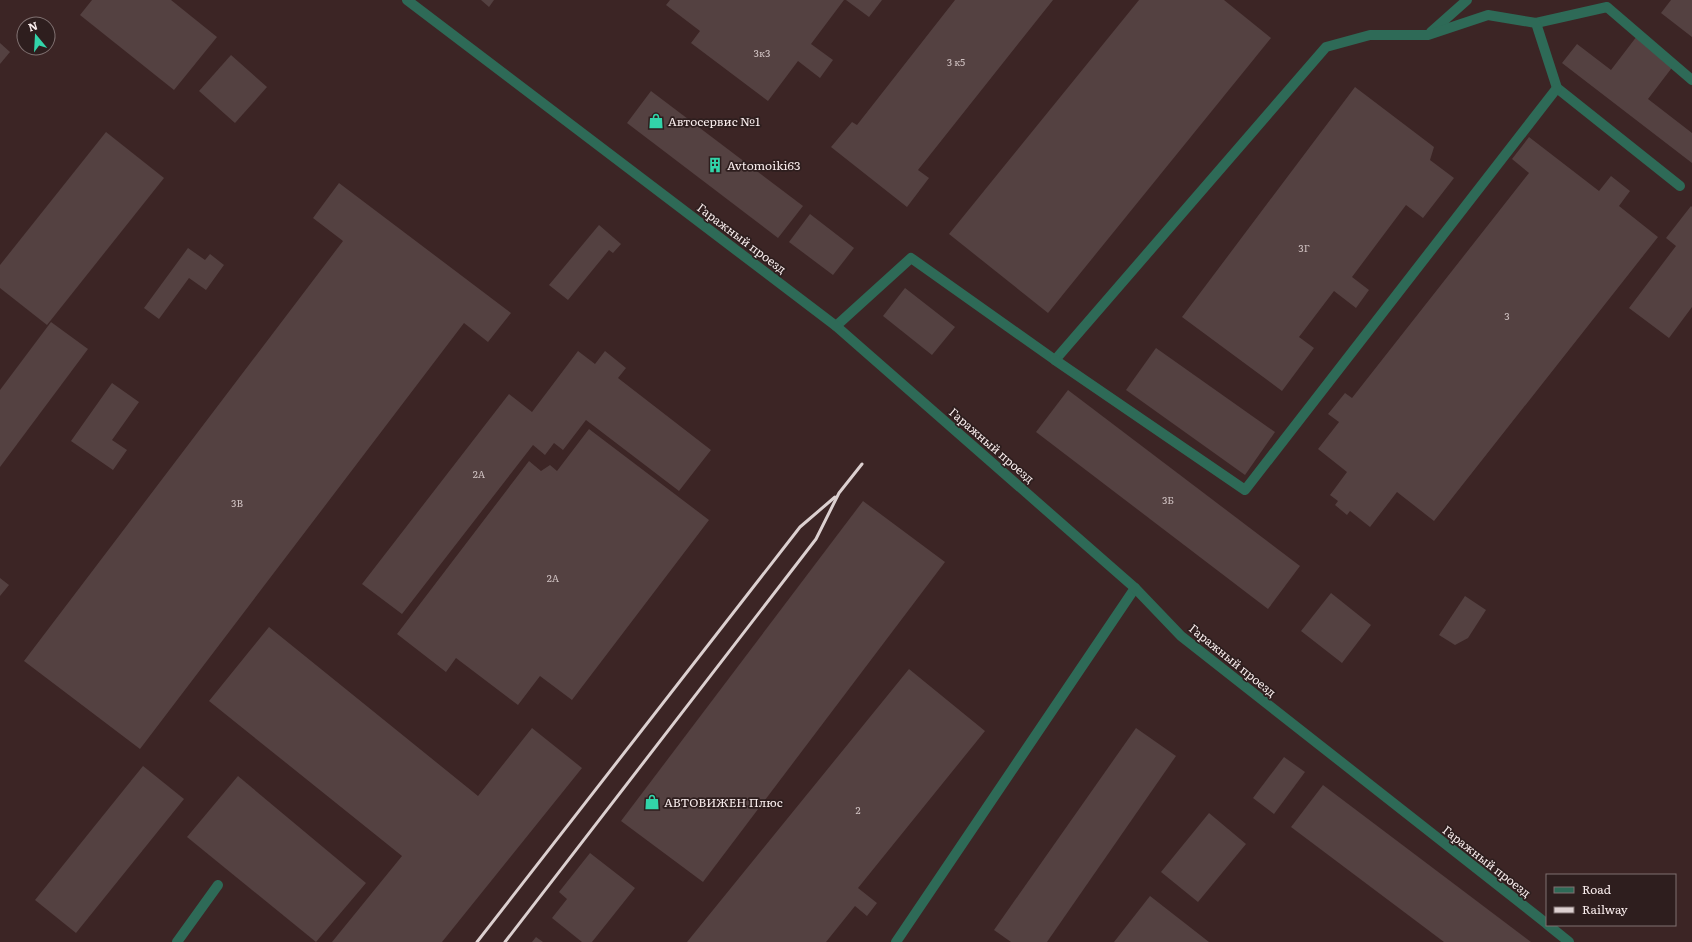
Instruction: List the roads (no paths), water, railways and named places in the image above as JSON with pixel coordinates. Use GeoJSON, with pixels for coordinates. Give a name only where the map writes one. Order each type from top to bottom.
{"type":"FeatureCollection","features":[{"type":"Feature","properties":{"kind":"street","name":"Гаражный проезд"},"geometry":{"type":"LineString","coordinates":[[407,0],[836,326],[1135,588],[1181,636],[1546,924]]}},
{"type":"Feature","properties":{"kind":"street"},"geometry":{"type":"LineString","coordinates":[[1428,35],[1466,0]]}},
{"type":"Feature","properties":{"kind":"street"},"geometry":{"type":"LineString","coordinates":[[1055,360],[1326,47],[1370,35],[1428,35],[1488,15],[1536,23],[1607,7],[1692,80]]}},
{"type":"Feature","properties":{"kind":"street"},"geometry":{"type":"LineString","coordinates":[[1536,23],[1557,88],[1680,186]]}},
{"type":"Feature","properties":{"kind":"street"},"geometry":{"type":"LineString","coordinates":[[836,326],[911,258],[1055,360],[1245,490],[1557,88]]}},
{"type":"Feature","properties":{"kind":"street"},"geometry":{"type":"LineString","coordinates":[[896,942],[1135,588]]}},
{"type":"Feature","properties":{"kind":"street"},"geometry":{"type":"LineString","coordinates":[[177,942],[218,885]]}},
{"type":"Feature","properties":{"kind":"street","name":"Гаражный проезд"},"geometry":{"type":"LineString","coordinates":[[1548,926],[1569,942]]}},
{"type":"Feature","properties":{"kind":"railway"},"geometry":{"type":"LineString","coordinates":[[505,942],[816,539],[839,493],[862,464]]}},
{"type":"Feature","properties":{"kind":"railway"},"geometry":{"type":"LineString","coordinates":[[477,942],[800,527],[835,497]]}},
{"type":"Feature","properties":{"kind":"place","name":"Автосервис №1"},"geometry":{"type":"Point","coordinates":[656,121]}},
{"type":"Feature","properties":{"kind":"place","name":"Avtomoiki63"},"geometry":{"type":"Point","coordinates":[715,165]}},
{"type":"Feature","properties":{"kind":"place","name":"АВТОВИЖЕН Плюс"},"geometry":{"type":"Point","coordinates":[652,802]}}]}
